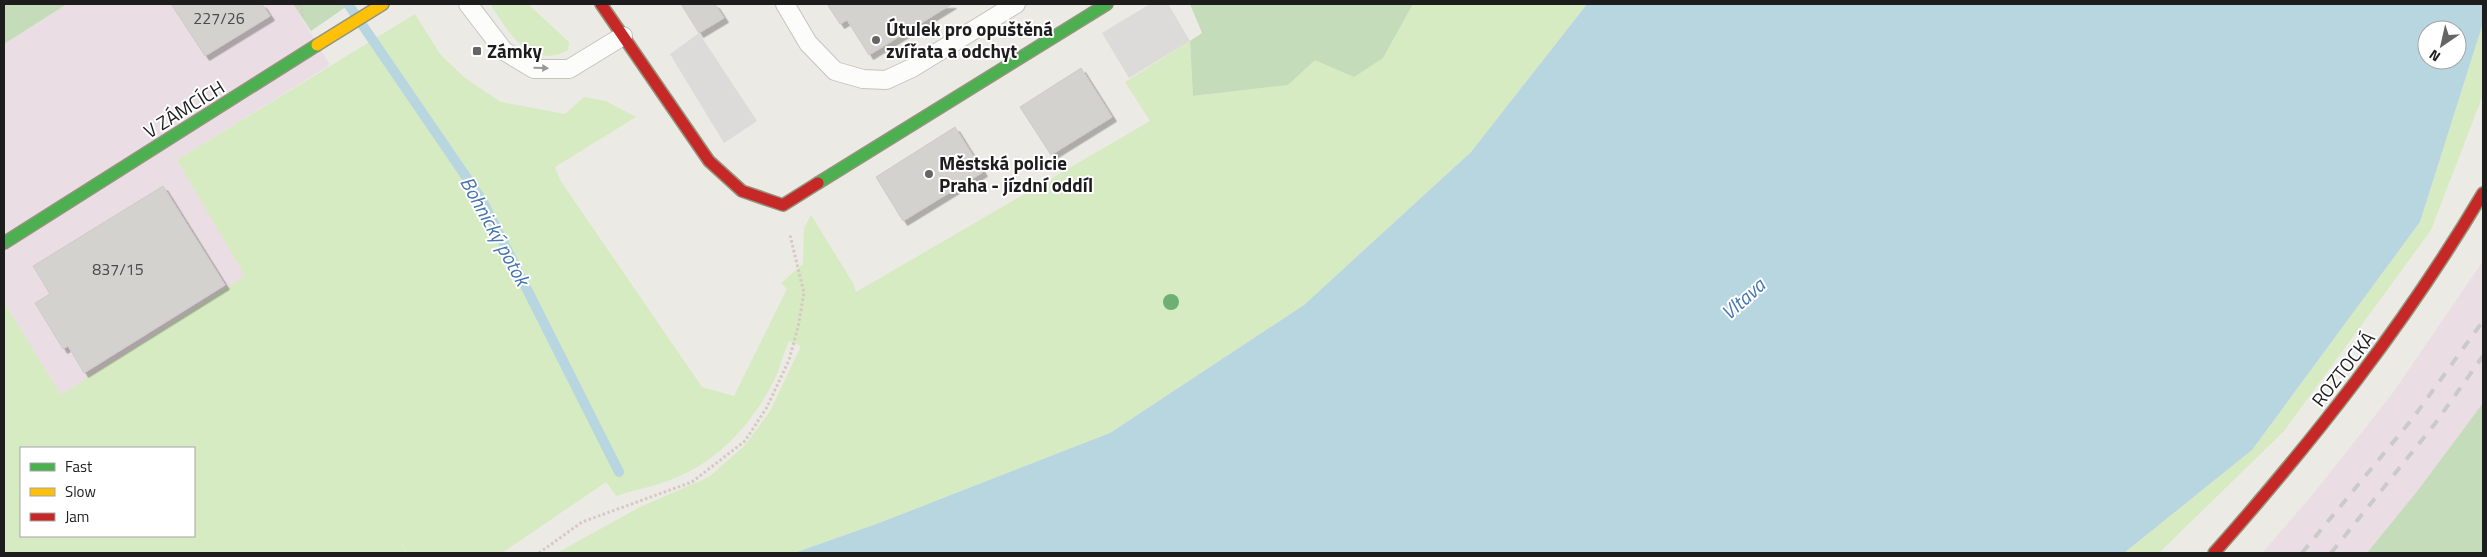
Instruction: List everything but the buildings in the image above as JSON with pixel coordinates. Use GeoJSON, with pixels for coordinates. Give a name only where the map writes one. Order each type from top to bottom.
{"type":"FeatureCollection","features":[{"type":"Feature","properties":{"kind":"street","name":"V ZÁMCÍCH"},"geometry":{"type":"LineString","coordinates":[[4,243],[383,4]]}},
{"type":"Feature","properties":{"kind":"street"},"geometry":{"type":"LineString","coordinates":[[601,4],[709,161],[742,191],[783,206],[1107,4]]}},
{"type":"Feature","properties":{"kind":"street","name":"ROZTOCKÁ"},"geometry":{"type":"LineString","coordinates":[[2214,553],[2253,510],[2365,373],[2440,268],[2483,194]]}},
{"type":"Feature","properties":{"kind":"lane"},"geometry":{"type":"LineString","coordinates":[[468,4],[504,51],[534,69],[568,68],[623,36]]}},
{"type":"Feature","properties":{"kind":"lane"},"geometry":{"type":"LineString","coordinates":[[785,4],[808,43],[835,71],[863,79],[886,80],[912,68],[1016,4]]}},
{"type":"Feature","properties":{"kind":"path"},"geometry":{"type":"LineString","coordinates":[[539,553],[582,522],[692,482],[744,441],[767,407],[789,360],[804,293],[783,206]]}},
{"type":"Feature","properties":{"kind":"shaded area"},"geometry":{"type":"Polygon","coordinates":[[[67,4],[293,4],[330,65],[177,160],[246,276],[61,396],[4,302],[4,44],[67,4]]]}},
{"type":"Feature","properties":{"kind":"shaded area"},"geometry":{"type":"Polygon","coordinates":[[[1150,4],[1168,4],[1190,41],[1129,78],[1102,33],[1150,4]]]}},
{"type":"Feature","properties":{"kind":"shaded area"},"geometry":{"type":"Polygon","coordinates":[[[699,33],[757,121],[724,143],[670,54],[699,33]]]}},
{"type":"Feature","properties":{"kind":"shaded area"},"geometry":{"type":"Polygon","coordinates":[[[2483,261],[2483,404],[2457,442],[2369,553],[2262,553],[2314,493],[2392,394],[2483,261]]]}},
{"type":"Feature","properties":{"kind":"green space"},"geometry":{"type":"Polygon","coordinates":[[[4,4],[67,4],[4,44],[4,4]]]}},
{"type":"Feature","properties":{"kind":"green space"},"geometry":{"type":"Polygon","coordinates":[[[293,4],[350,4],[311,31],[293,4]]]}},
{"type":"Feature","properties":{"kind":"green space"},"geometry":{"type":"Polygon","coordinates":[[[490,4],[528,4],[569,42],[568,50],[554,55],[542,55],[531,52],[512,36],[490,4]]]}},
{"type":"Feature","properties":{"kind":"green space"},"geometry":{"type":"Polygon","coordinates":[[[1190,4],[1413,4],[1383,58],[1354,77],[1315,60],[1288,85],[1193,96],[1190,41],[1202,33],[1190,4]]]}},
{"type":"Feature","properties":{"kind":"green space"},"geometry":{"type":"Polygon","coordinates":[[[1413,4],[1587,4],[1471,152],[1304,305],[1110,433],[879,523],[794,553],[557,553],[640,507],[709,477],[745,445],[770,411],[801,346],[789,341],[777,374],[759,406],[736,436],[708,460],[668,481],[616,496],[606,482],[502,553],[407,553],[401,542],[406,553],[4,553],[4,302],[61,395],[245,276],[177,160],[415,14],[440,54],[466,79],[501,102],[565,114],[584,97],[606,101],[636,117],[555,167],[560,180],[702,387],[734,396],[787,289],[781,283],[803,264],[804,228],[811,215],[853,283],[856,292],[1150,121],[1125,82],[1190,41],[1193,96],[1288,85],[1315,60],[1383,58],[1413,4]]]}},
{"type":"Feature","properties":{"kind":"green space"},"geometry":{"type":"Polygon","coordinates":[[[2483,23],[2483,95],[2431,230],[2284,431],[2159,553],[2124,553],[2252,450],[2420,222],[2483,23]]]}},
{"type":"Feature","properties":{"kind":"green space"},"geometry":{"type":"Polygon","coordinates":[[[2483,403],[2483,553],[2367,553],[2419,489],[2483,403]]]}},
{"type":"Feature","properties":{"kind":"water","name":"Vltava"},"geometry":{"type":"Polygon","coordinates":[[[1587,4],[2483,4],[2483,23],[2420,222],[2252,450],[2124,553],[794,553],[879,523],[1110,433],[1304,305],[1471,152],[1587,4]]]}},
{"type":"Feature","properties":{"kind":"waterway","name":"Bohnický potok"},"geometry":{"type":"LineString","coordinates":[[348,4],[482,200],[619,472]]}},
{"type":"Feature","properties":{"kind":"railway"},"geometry":{"type":"LineString","coordinates":[[2302,553],[2413,418],[2483,321]]}},
{"type":"Feature","properties":{"kind":"railway"},"geometry":{"type":"LineString","coordinates":[[2331,553],[2434,425],[2483,356]]}},
{"type":"Feature","properties":{"kind":"traffic: fast"},"geometry":{"type":"LineString","coordinates":[[818,183],[1107,4]]}},
{"type":"Feature","properties":{"kind":"traffic: fast"},"geometry":{"type":"LineString","coordinates":[[4,243],[317,45]]}},
{"type":"Feature","properties":{"kind":"traffic: slow"},"geometry":{"type":"LineString","coordinates":[[317,45],[383,4]]}},
{"type":"Feature","properties":{"kind":"traffic: jam"},"geometry":{"type":"LineString","coordinates":[[601,4],[709,161],[742,191],[783,205],[818,183]]}},
{"type":"Feature","properties":{"kind":"traffic: jam"},"geometry":{"type":"LineString","coordinates":[[2214,553],[2323,424],[2357,379],[2423,288],[2483,193]]}},
{"type":"Feature","properties":{"kind":"place","name":"Útulek pro opuštěná zvířata a odchyt"},"geometry":{"type":"Point","coordinates":[876,40]}},
{"type":"Feature","properties":{"kind":"place","name":"Zámky"},"geometry":{"type":"Point","coordinates":[477,51]}},
{"type":"Feature","properties":{"kind":"place","name":"Městská policie Praha - jízdní oddíl"},"geometry":{"type":"Point","coordinates":[929,174]}}]}
